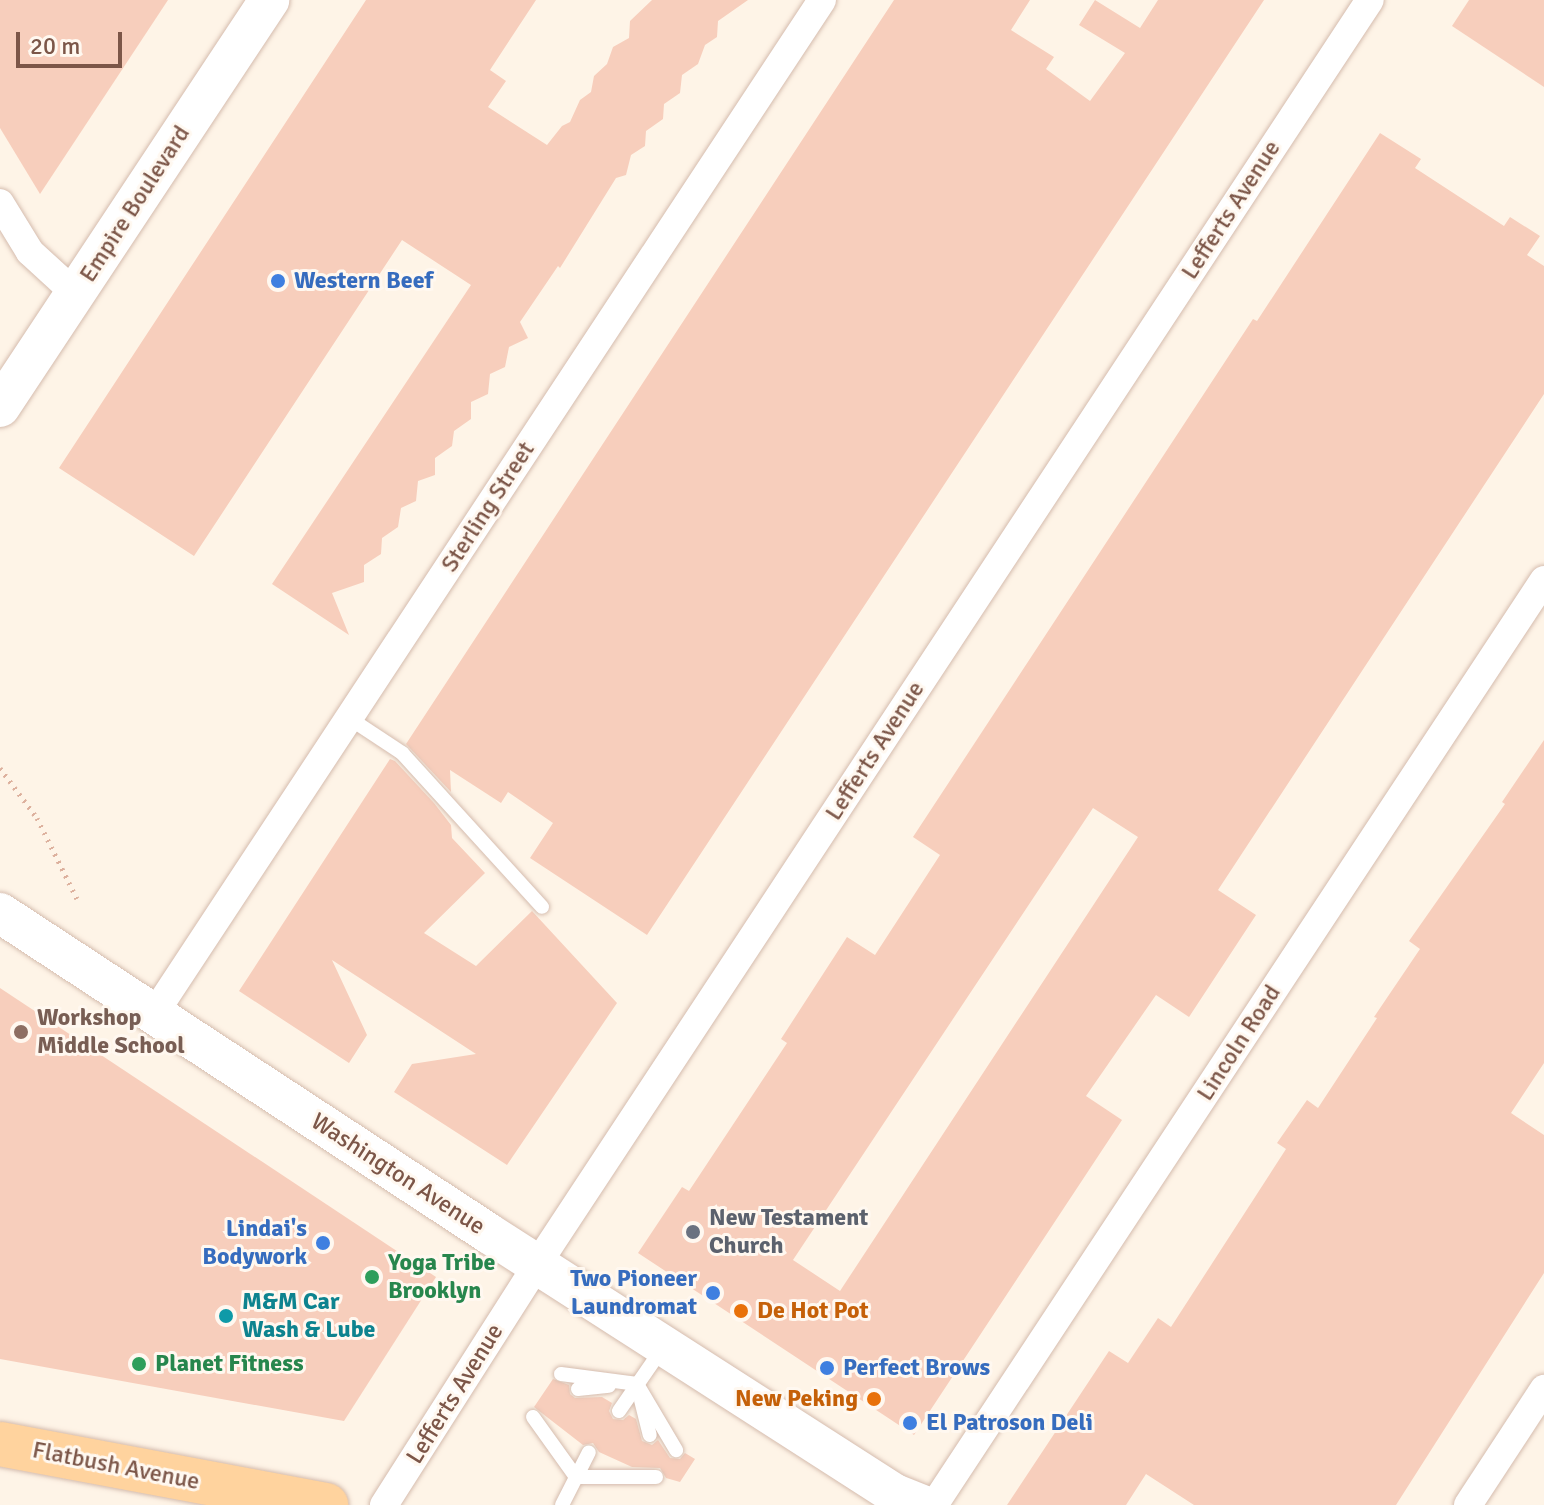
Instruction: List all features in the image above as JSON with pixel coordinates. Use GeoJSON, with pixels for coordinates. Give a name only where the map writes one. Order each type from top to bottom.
{"type":"FeatureCollection","features":[{"type":"Feature","properties":{"kind":"main road","name":"Empire Boulevard"},"geometry":{"type":"LineString","coordinates":[[0,407],[269,0]]}},
{"type":"Feature","properties":{"kind":"main road","name":"Washington Avenue"},"geometry":{"type":"LineString","coordinates":[[0,913],[895,1494],[922,1505]]}},
{"type":"Feature","properties":{"kind":"main road","name":"Flatbush Avenue"},"geometry":{"type":"LineString","coordinates":[[0,1444],[326,1505]]}},
{"type":"Feature","properties":{"kind":"street","name":"Sterling Street"},"geometry":{"type":"LineString","coordinates":[[154,1014],[822,0]]}},
{"type":"Feature","properties":{"kind":"street","name":"Lefferts Avenue"},"geometry":{"type":"LineString","coordinates":[[384,1505],[538,1263],[1370,0]]}},
{"type":"Feature","properties":{"kind":"street"},"geometry":{"type":"LineString","coordinates":[[0,203],[30,252],[76,294]]}},
{"type":"Feature","properties":{"kind":"street","name":"Lincoln Road"},"geometry":{"type":"LineString","coordinates":[[934,1505],[1544,580]]}},
{"type":"Feature","properties":{"kind":"street"},"geometry":{"type":"LineString","coordinates":[[1468,1505],[1544,1389]]}},
{"type":"Feature","properties":{"kind":"lane"},"geometry":{"type":"LineString","coordinates":[[349,718],[402,753],[542,907]]}},
{"type":"Feature","properties":{"kind":"lane"},"geometry":{"type":"LineString","coordinates":[[619,1411],[665,1344]]}},
{"type":"Feature","properties":{"kind":"lane"},"geometry":{"type":"LineString","coordinates":[[561,1374],[637,1384]]}},
{"type":"Feature","properties":{"kind":"lane"},"geometry":{"type":"LineString","coordinates":[[578,1389],[637,1384]]}},
{"type":"Feature","properties":{"kind":"lane"},"geometry":{"type":"LineString","coordinates":[[637,1384],[650,1435]]}},
{"type":"Feature","properties":{"kind":"lane"},"geometry":{"type":"LineString","coordinates":[[637,1384],[676,1450]]}},
{"type":"Feature","properties":{"kind":"lane"},"geometry":{"type":"LineString","coordinates":[[533,1417],[576,1477]]}},
{"type":"Feature","properties":{"kind":"lane"},"geometry":{"type":"LineString","coordinates":[[552,1429],[576,1477]]}},
{"type":"Feature","properties":{"kind":"lane"},"geometry":{"type":"LineString","coordinates":[[562,1505],[589,1452]]}},
{"type":"Feature","properties":{"kind":"lane"},"geometry":{"type":"LineString","coordinates":[[576,1477],[628,1466]]}},
{"type":"Feature","properties":{"kind":"lane"},"geometry":{"type":"LineString","coordinates":[[576,1477],[656,1477]]}},
{"type":"Feature","properties":{"kind":"path"},"geometry":{"type":"LineString","coordinates":[[0,768],[37,818],[77,899]]}},
{"type":"Feature","properties":{"kind":"building"},"geometry":{"type":"Polygon","coordinates":[[[0,0],[168,0],[40,194],[0,128],[0,0]]]}},
{"type":"Feature","properties":{"kind":"building"},"geometry":{"type":"Polygon","coordinates":[[[366,0],[536,0],[490,70],[506,81],[488,107],[547,145],[562,126],[570,122],[580,100],[591,92],[594,76],[607,64],[613,47],[629,38],[630,21],[652,0],[748,0],[718,21],[717,37],[705,45],[698,64],[682,75],[680,93],[664,104],[663,119],[646,131],[645,146],[631,155],[626,175],[616,178],[560,268],[558,266],[520,322],[528,338],[509,347],[505,367],[490,374],[488,394],[471,402],[471,419],[454,431],[452,446],[435,458],[435,475],[418,481],[416,501],[401,508],[398,527],[382,538],[381,554],[364,565],[364,582],[332,593],[349,635],[272,584],[471,285],[402,240],[194,556],[59,468],[366,0]]]}},
{"type":"Feature","properties":{"kind":"building"},"geometry":{"type":"Polygon","coordinates":[[[894,0],[1030,0],[1011,30],[1054,57],[1046,69],[1090,101],[1125,53],[1079,25],[1095,0],[1140,28],[1158,0],[1264,0],[647,935],[530,858],[553,823],[508,792],[501,803],[450,770],[451,792],[406,744],[894,0]]]}},
{"type":"Feature","properties":{"kind":"building"},"geometry":{"type":"Polygon","coordinates":[[[1469,0],[1544,0],[1544,87],[1452,26],[1469,0]]]}},
{"type":"Feature","properties":{"kind":"building"},"geometry":{"type":"Polygon","coordinates":[[[1380,133],[1421,159],[1415,168],[1504,226],[1510,217],[1540,236],[1527,255],[1544,266],[1544,394],[1218,890],[1256,915],[1189,1017],[1156,995],[1086,1096],[1122,1120],[914,1435],[638,1253],[682,1187],[689,1191],[787,1043],[781,1039],[847,937],[875,955],[940,855],[913,837],[1253,319],[1257,321],[1380,133]],[[1093,808],[793,1260],[840,1291],[1138,837],[1093,808]]]}},
{"type":"Feature","properties":{"kind":"building"},"geometry":{"type":"Polygon","coordinates":[[[1544,740],[1544,1063],[1511,1113],[1544,1135],[1544,1273],[1396,1505],[1194,1505],[1146,1474],[1126,1505],[1007,1505],[1109,1351],[1128,1363],[1158,1318],[1171,1327],[1286,1149],[1277,1143],[1307,1100],[1318,1108],[1420,949],[1409,941],[1505,804],[1502,802],[1544,740]]]}},
{"type":"Feature","properties":{"kind":"building"},"geometry":{"type":"Polygon","coordinates":[[[390,759],[434,803],[451,825],[452,838],[485,873],[424,933],[476,966],[532,911],[617,1003],[507,1165],[394,1092],[412,1064],[476,1054],[332,960],[367,1035],[349,1063],[239,991],[390,759]]]}},
{"type":"Feature","properties":{"kind":"building"},"geometry":{"type":"Polygon","coordinates":[[[0,988],[436,1277],[344,1421],[0,1359],[0,988]]]}},
{"type":"Feature","properties":{"kind":"building"},"geometry":{"type":"Polygon","coordinates":[[[553,1379],[569,1385],[570,1394],[575,1398],[602,1397],[612,1403],[609,1411],[613,1419],[623,1420],[629,1415],[636,1419],[642,1441],[652,1445],[658,1440],[670,1458],[680,1459],[685,1453],[695,1459],[680,1482],[666,1478],[660,1468],[632,1467],[599,1452],[593,1443],[583,1445],[534,1407],[553,1379]]]}},
{"type":"Feature","properties":{"kind":"place","name":"Western Beef"},"geometry":{"type":"Point","coordinates":[278,281]}},
{"type":"Feature","properties":{"kind":"place","name":"Workshop Middle School"},"geometry":{"type":"Point","coordinates":[21,1032]}},
{"type":"Feature","properties":{"kind":"place","name":"New Testament Church"},"geometry":{"type":"Point","coordinates":[693,1232]}},
{"type":"Feature","properties":{"kind":"place","name":"Lindai's Bodywork"},"geometry":{"type":"Point","coordinates":[323,1243]}},
{"type":"Feature","properties":{"kind":"place","name":"Yoga Tribe Brooklyn"},"geometry":{"type":"Point","coordinates":[372,1277]}},
{"type":"Feature","properties":{"kind":"place","name":"Two Pioneer Laundromat"},"geometry":{"type":"Point","coordinates":[713,1293]}},
{"type":"Feature","properties":{"kind":"place","name":"De Hot Pot"},"geometry":{"type":"Point","coordinates":[741,1311]}},
{"type":"Feature","properties":{"kind":"place","name":"M&M Car Wash & Lube"},"geometry":{"type":"Point","coordinates":[226,1316]}},
{"type":"Feature","properties":{"kind":"place","name":"Planet Fitness"},"geometry":{"type":"Point","coordinates":[139,1364]}},
{"type":"Feature","properties":{"kind":"place","name":"Perfect Brows"},"geometry":{"type":"Point","coordinates":[827,1368]}},
{"type":"Feature","properties":{"kind":"place","name":"New Peking"},"geometry":{"type":"Point","coordinates":[874,1399]}},
{"type":"Feature","properties":{"kind":"place","name":"El Patroson Deli"},"geometry":{"type":"Point","coordinates":[910,1423]}}]}
